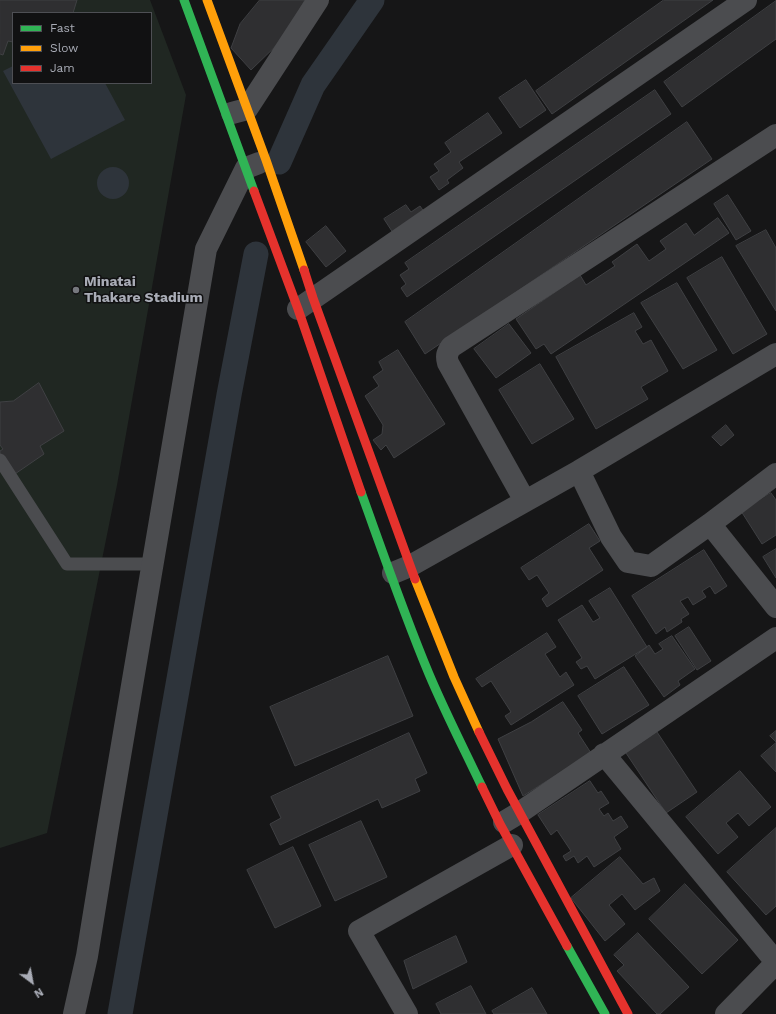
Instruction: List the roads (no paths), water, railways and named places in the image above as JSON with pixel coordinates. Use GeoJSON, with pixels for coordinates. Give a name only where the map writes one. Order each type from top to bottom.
{"type":"FeatureCollection","features":[{"type":"Feature","properties":{"kind":"street"},"geometry":{"type":"LineString","coordinates":[[184,0],[273,242],[305,304],[400,570],[445,710],[500,824],[605,1014]]}},
{"type":"Feature","properties":{"kind":"street"},"geometry":{"type":"LineString","coordinates":[[207,0],[290,228],[305,304],[400,570],[454,677],[475,724],[519,813],[628,1014]]}},
{"type":"Feature","properties":{"kind":"street"},"geometry":{"type":"LineString","coordinates":[[226,115],[247,108],[318,0]]}},
{"type":"Feature","properties":{"kind":"street"},"geometry":{"type":"LineString","coordinates":[[305,304],[746,0]]}},
{"type":"Feature","properties":{"kind":"street"},"geometry":{"type":"LineString","coordinates":[[525,501],[448,363],[446,357],[447,352],[451,347],[776,135]]}},
{"type":"Feature","properties":{"kind":"street"},"geometry":{"type":"LineString","coordinates":[[74,1014],[87,956],[206,249],[246,168],[266,160]]}},
{"type":"Feature","properties":{"kind":"street"},"geometry":{"type":"LineString","coordinates":[[273,242],[290,228]]}},
{"type":"Feature","properties":{"kind":"street"},"geometry":{"type":"LineString","coordinates":[[400,570],[579,471],[776,354]]}},
{"type":"Feature","properties":{"kind":"street"},"geometry":{"type":"LineString","coordinates":[[579,471],[611,537],[628,562],[651,566],[776,474]]}},
{"type":"Feature","properties":{"kind":"street"},"geometry":{"type":"LineString","coordinates":[[710,524],[776,607]]}},
{"type":"Feature","properties":{"kind":"street"},"geometry":{"type":"LineString","coordinates":[[500,824],[519,813],[776,638]]}},
{"type":"Feature","properties":{"kind":"street"},"geometry":{"type":"LineString","coordinates":[[604,754],[776,963],[726,1014]]}},
{"type":"Feature","properties":{"kind":"street"},"geometry":{"type":"LineString","coordinates":[[407,1014],[359,931],[512,845]]}},
{"type":"Feature","properties":{"kind":"lane"},"geometry":{"type":"LineString","coordinates":[[0,460],[67,564],[152,564]]}},
{"type":"Feature","properties":{"kind":"waterway"},"geometry":{"type":"LineString","coordinates":[[279,162],[313,85],[372,0]]}},
{"type":"Feature","properties":{"kind":"waterway"},"geometry":{"type":"LineString","coordinates":[[120,1014],[229,395],[256,254]]}},
{"type":"Feature","properties":{"kind":"place","name":"Minatai Thakare Stadium"},"geometry":{"type":"Point","coordinates":[76,290]}}]}
